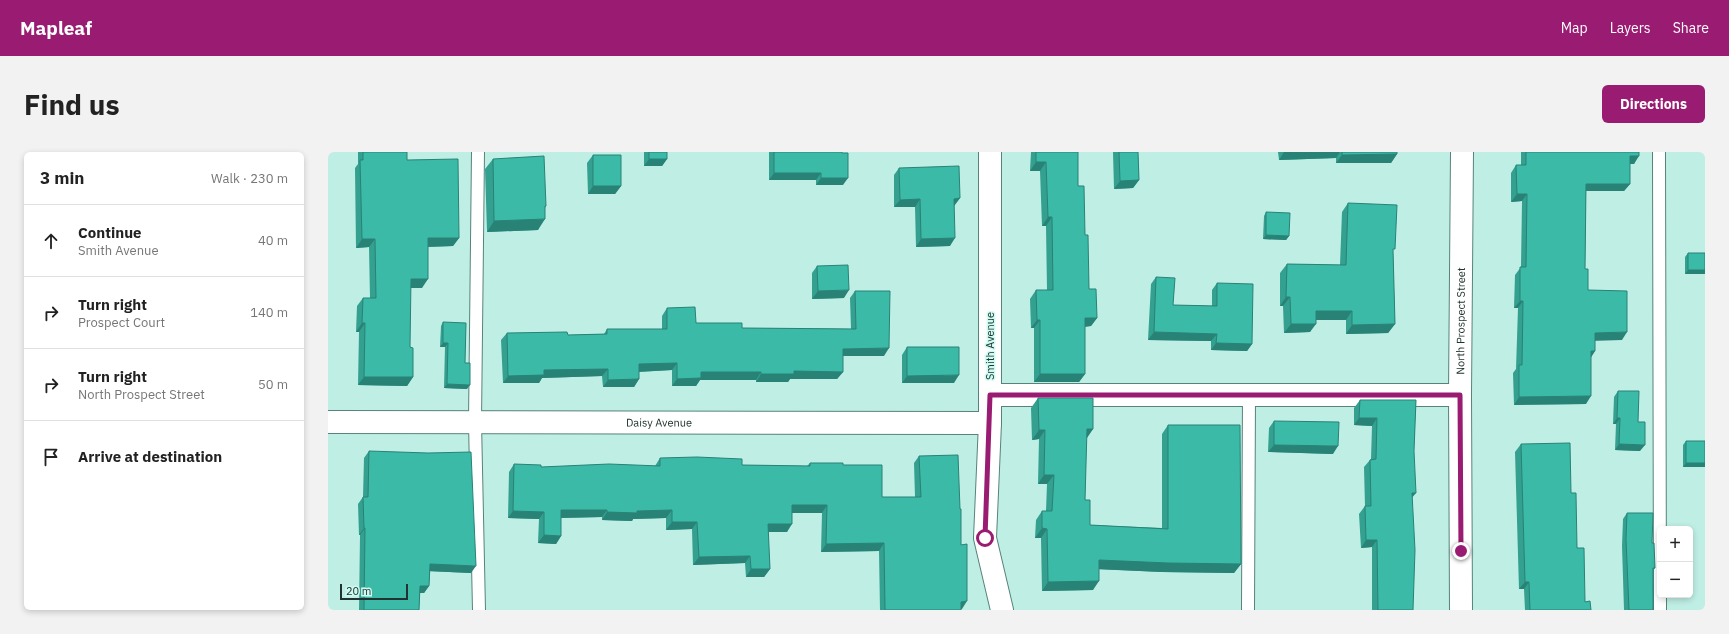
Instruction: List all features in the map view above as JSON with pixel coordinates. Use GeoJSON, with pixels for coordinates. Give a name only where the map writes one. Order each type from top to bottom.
{"type":"FeatureCollection","features":[{"type":"Feature","properties":{"kind":"street","name":"Smith Avenue"},"geometry":{"type":"LineString","coordinates":[[990,152],[990,423],[985,538],[1002,610]]}},
{"type":"Feature","properties":{"kind":"street","name":"North Prospect Street"},"geometry":{"type":"LineString","coordinates":[[1461,610],[1460,395],[1462,152]]}},
{"type":"Feature","properties":{"kind":"street"},"geometry":{"type":"LineString","coordinates":[[990,395],[1460,395]]}},
{"type":"Feature","properties":{"kind":"street","name":"Daisy Avenue"},"geometry":{"type":"LineString","coordinates":[[328,422],[990,423]]}},
{"type":"Feature","properties":{"kind":"lane"},"geometry":{"type":"LineString","coordinates":[[478,152],[475,422],[479,610]]}},
{"type":"Feature","properties":{"kind":"lane"},"geometry":{"type":"LineString","coordinates":[[1659,152],[1660,610]]}},
{"type":"Feature","properties":{"kind":"lane"},"geometry":{"type":"LineString","coordinates":[[1248,610],[1249,395]]}},
{"type":"Feature","properties":{"kind":"building"},"geometry":{"type":"Polygon","coordinates":[[[363,152],[407,152],[407,160],[458,159],[459,238],[428,238],[428,279],[411,279],[410,347],[413,348],[413,377],[364,377],[365,323],[362,323],[363,298],[376,298],[375,239],[362,239],[360,160],[363,160],[363,152]]]}},
{"type":"Feature","properties":{"kind":"building"},"geometry":{"type":"Polygon","coordinates":[[[649,152],[667,152],[667,159],[649,159],[649,152]]]}},
{"type":"Feature","properties":{"kind":"building"},"geometry":{"type":"Polygon","coordinates":[[[774,152],[848,153],[848,178],[821,178],[821,173],[774,173],[774,152]]]}},
{"type":"Feature","properties":{"kind":"building"},"geometry":{"type":"Polygon","coordinates":[[[1036,152],[1078,152],[1078,186],[1084,186],[1085,235],[1088,235],[1089,289],[1096,289],[1097,318],[1085,318],[1085,374],[1040,374],[1040,320],[1037,320],[1036,290],[1053,290],[1052,217],[1048,217],[1046,162],[1036,162],[1036,152]]]}},
{"type":"Feature","properties":{"kind":"building"},"geometry":{"type":"Polygon","coordinates":[[[1119,152],[1138,152],[1139,180],[1120,181],[1119,152]]]}},
{"type":"Feature","properties":{"kind":"building"},"geometry":{"type":"Polygon","coordinates":[[[1342,152],[1397,152],[1397,154],[1342,155],[1342,152]]]}},
{"type":"Feature","properties":{"kind":"building"},"geometry":{"type":"Polygon","coordinates":[[[1526,152],[1639,152],[1639,156],[1630,156],[1630,184],[1586,184],[1585,269],[1588,269],[1588,290],[1627,291],[1627,332],[1595,333],[1595,351],[1591,351],[1591,396],[1519,397],[1519,365],[1522,365],[1523,301],[1520,301],[1520,267],[1526,267],[1527,194],[1517,194],[1516,165],[1526,165],[1526,152]]]}},
{"type":"Feature","properties":{"kind":"building"},"geometry":{"type":"Polygon","coordinates":[[[593,155],[621,155],[621,186],[593,186],[593,155]]]}},
{"type":"Feature","properties":{"kind":"building"},"geometry":{"type":"Polygon","coordinates":[[[544,156],[546,206],[545,219],[494,221],[493,159],[544,156]]]}},
{"type":"Feature","properties":{"kind":"building"},"geometry":{"type":"Polygon","coordinates":[[[959,166],[960,198],[954,199],[955,238],[921,239],[920,199],[900,200],[899,168],[959,166]]]}},
{"type":"Feature","properties":{"kind":"building"},"geometry":{"type":"Polygon","coordinates":[[[1348,203],[1397,205],[1395,249],[1393,249],[1395,324],[1352,325],[1352,311],[1316,311],[1316,324],[1291,324],[1290,297],[1286,297],[1287,264],[1346,265],[1348,203]]]}},
{"type":"Feature","properties":{"kind":"building"},"geometry":{"type":"Polygon","coordinates":[[[1266,212],[1290,213],[1289,236],[1266,235],[1266,212]]]}},
{"type":"Feature","properties":{"kind":"building"},"geometry":{"type":"Polygon","coordinates":[[[1688,253],[1705,253],[1705,270],[1688,270],[1688,253]]]}},
{"type":"Feature","properties":{"kind":"building"},"geometry":{"type":"Polygon","coordinates":[[[848,265],[849,290],[818,291],[817,266],[848,265]]]}},
{"type":"Feature","properties":{"kind":"building"},"geometry":{"type":"Polygon","coordinates":[[[1156,277],[1175,278],[1173,305],[1217,306],[1217,283],[1253,284],[1252,344],[1216,343],[1217,334],[1154,332],[1156,277]]]}},
{"type":"Feature","properties":{"kind":"building"},"geometry":{"type":"Polygon","coordinates":[[[855,291],[890,291],[889,348],[843,349],[843,372],[794,371],[794,374],[761,374],[761,372],[701,372],[701,378],[677,379],[677,363],[639,364],[639,379],[608,380],[608,369],[544,370],[544,375],[508,376],[507,333],[567,332],[568,335],[607,334],[607,329],[667,329],[667,308],[695,307],[696,323],[742,323],[742,328],[856,329],[855,291]]]}},
{"type":"Feature","properties":{"kind":"building"},"geometry":{"type":"Polygon","coordinates":[[[443,322],[466,323],[465,363],[470,363],[470,385],[447,384],[448,343],[443,343],[443,322]]]}},
{"type":"Feature","properties":{"kind":"building"},"geometry":{"type":"Polygon","coordinates":[[[907,347],[959,347],[959,375],[907,376],[907,347]]]}},
{"type":"Feature","properties":{"kind":"building"},"geometry":{"type":"Polygon","coordinates":[[[1618,391],[1639,391],[1638,422],[1645,422],[1645,445],[1619,444],[1620,418],[1617,418],[1618,391]]]}},
{"type":"Feature","properties":{"kind":"building"},"geometry":{"type":"Polygon","coordinates":[[[1038,398],[1093,398],[1093,429],[1087,429],[1085,500],[1090,500],[1090,525],[1168,529],[1168,425],[1240,425],[1241,564],[1099,560],[1099,581],[1048,582],[1047,529],[1042,528],[1042,511],[1052,511],[1054,475],[1044,475],[1045,430],[1039,430],[1038,398]]]}},
{"type":"Feature","properties":{"kind":"building"},"geometry":{"type":"Polygon","coordinates":[[[1360,400],[1416,400],[1414,451],[1416,493],[1412,493],[1415,550],[1413,610],[1378,610],[1377,540],[1366,540],[1365,506],[1371,506],[1370,460],[1376,459],[1377,418],[1359,418],[1360,400]]]}},
{"type":"Feature","properties":{"kind":"building"},"geometry":{"type":"Polygon","coordinates":[[[1274,421],[1339,422],[1338,446],[1274,445],[1274,421]]]}},
{"type":"Feature","properties":{"kind":"building"},"geometry":{"type":"Polygon","coordinates":[[[1686,441],[1705,441],[1705,463],[1686,463],[1686,441]]]}},
{"type":"Feature","properties":{"kind":"building"},"geometry":{"type":"Polygon","coordinates":[[[1570,443],[1571,493],[1576,493],[1577,548],[1584,548],[1585,602],[1590,601],[1591,610],[1530,610],[1529,582],[1525,582],[1521,444],[1570,443]]]}},
{"type":"Feature","properties":{"kind":"building"},"geometry":{"type":"Polygon","coordinates":[[[369,451],[428,453],[471,452],[476,566],[430,564],[429,586],[420,586],[419,610],[364,610],[365,528],[363,497],[368,497],[369,451]]]}},
{"type":"Feature","properties":{"kind":"building"},"geometry":{"type":"Polygon","coordinates":[[[958,455],[961,545],[967,544],[967,601],[961,602],[961,610],[885,610],[884,543],[826,544],[827,505],[792,505],[792,524],[768,524],[770,569],[751,569],[750,556],[699,557],[697,522],[672,522],[672,510],[637,511],[637,513],[607,512],[607,510],[561,510],[561,536],[544,535],[544,512],[513,511],[514,464],[541,465],[541,467],[609,464],[660,466],[660,458],[697,457],[742,459],[742,465],[810,466],[810,463],[843,463],[843,465],[882,465],[882,497],[921,497],[919,456],[958,455]]]}},
{"type":"Feature","properties":{"kind":"building"},"geometry":{"type":"Polygon","coordinates":[[[1627,513],[1653,513],[1652,543],[1654,543],[1655,568],[1653,568],[1653,610],[1629,610],[1626,539],[1627,513]]]}},
{"type":"Feature","properties":{"kind":"route"},"geometry":{"type":"LineString","coordinates":[[985,538],[990,395],[1460,395],[1461,551]]}}]}
